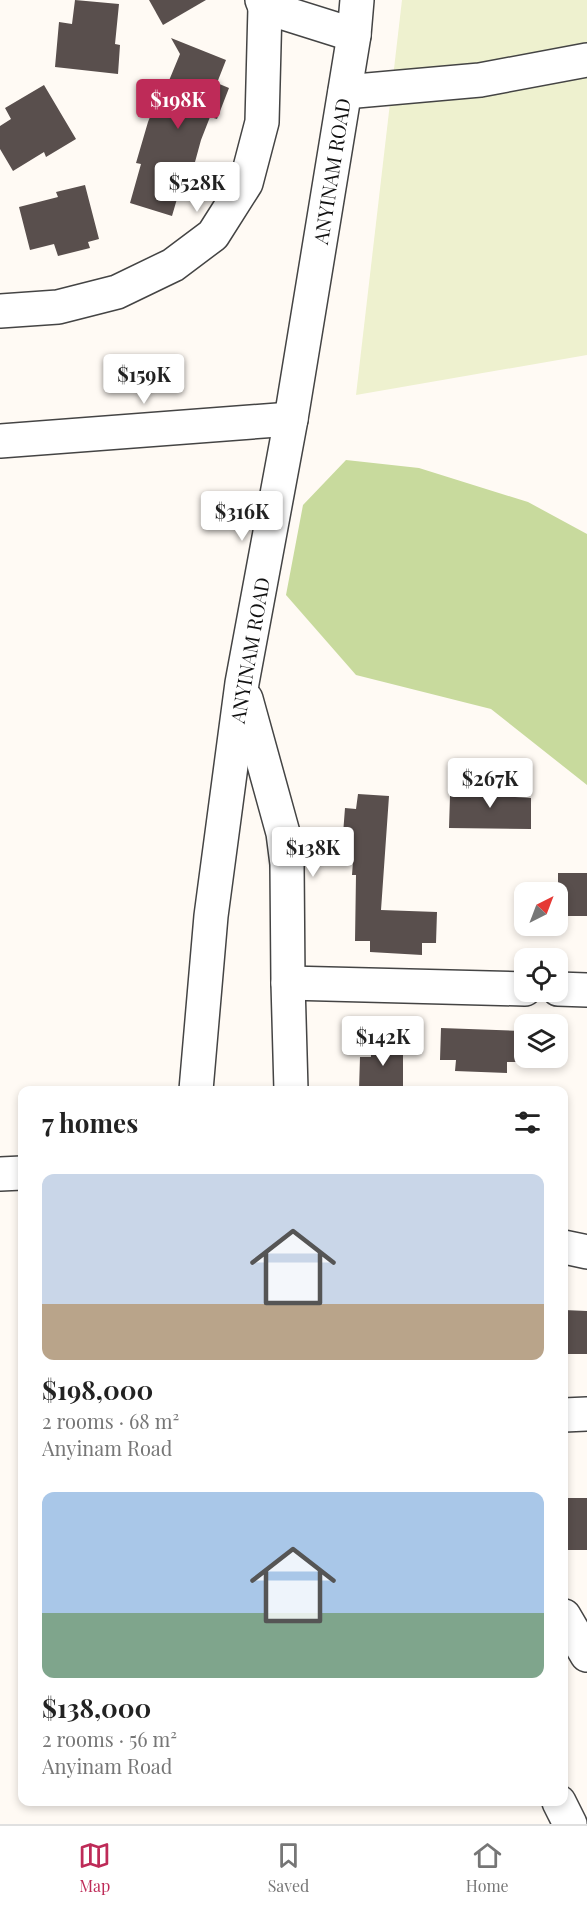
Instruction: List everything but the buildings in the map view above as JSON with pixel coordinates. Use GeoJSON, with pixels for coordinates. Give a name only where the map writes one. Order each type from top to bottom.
{"type":"FeatureCollection","features":[{"type":"Feature","properties":{"kind":"street","name":"ANYINAM ROAD"},"geometry":{"type":"LineString","coordinates":[[196,1086],[211,916],[242,683],[291,419],[354,35],[357,0]]}},
{"type":"Feature","properties":{"kind":"street"},"geometry":{"type":"LineString","coordinates":[[0,311],[58,307],[117,292],[173,265],[213,236],[246,183],[262,122],[264,4],[354,35]]}},
{"type":"Feature","properties":{"kind":"street"},"geometry":{"type":"LineString","coordinates":[[345,92],[480,80],[587,60]]}},
{"type":"Feature","properties":{"kind":"street"},"geometry":{"type":"LineString","coordinates":[[0,441],[291,419]]}},
{"type":"Feature","properties":{"kind":"street"},"geometry":{"type":"LineString","coordinates":[[242,683],[283,833],[287,864],[291,1086]]}},
{"type":"Feature","properties":{"kind":"street"},"geometry":{"type":"LineString","coordinates":[[288,983],[514,988]]}},
{"type":"Feature","properties":{"kind":"street"},"geometry":{"type":"LineString","coordinates":[[568,989],[587,990]]}},
{"type":"Feature","properties":{"kind":"street"},"geometry":{"type":"LineString","coordinates":[[0,1174],[18,1173]]}},
{"type":"Feature","properties":{"kind":"street"},"geometry":{"type":"LineString","coordinates":[[568,1248],[587,1252]]}},
{"type":"Feature","properties":{"kind":"street"},"geometry":{"type":"LineString","coordinates":[[568,1415],[587,1414]]}},
{"type":"Feature","properties":{"kind":"street"},"geometry":{"type":"LineString","coordinates":[[568,1623],[587,1654]]}},
{"type":"Feature","properties":{"kind":"street"},"geometry":{"type":"LineString","coordinates":[[561,1806],[570,1824]]}},
{"type":"Feature","properties":{"kind":"green space"},"geometry":{"type":"Polygon","coordinates":[[[402,0],[587,0],[587,355],[356,395],[402,0]]]}},
{"type":"Feature","properties":{"kind":"green space"},"geometry":{"type":"Polygon","coordinates":[[[346,460],[419,468],[528,502],[587,534],[587,785],[491,709],[356,675],[286,595],[303,505],[346,460]]]}}]}
